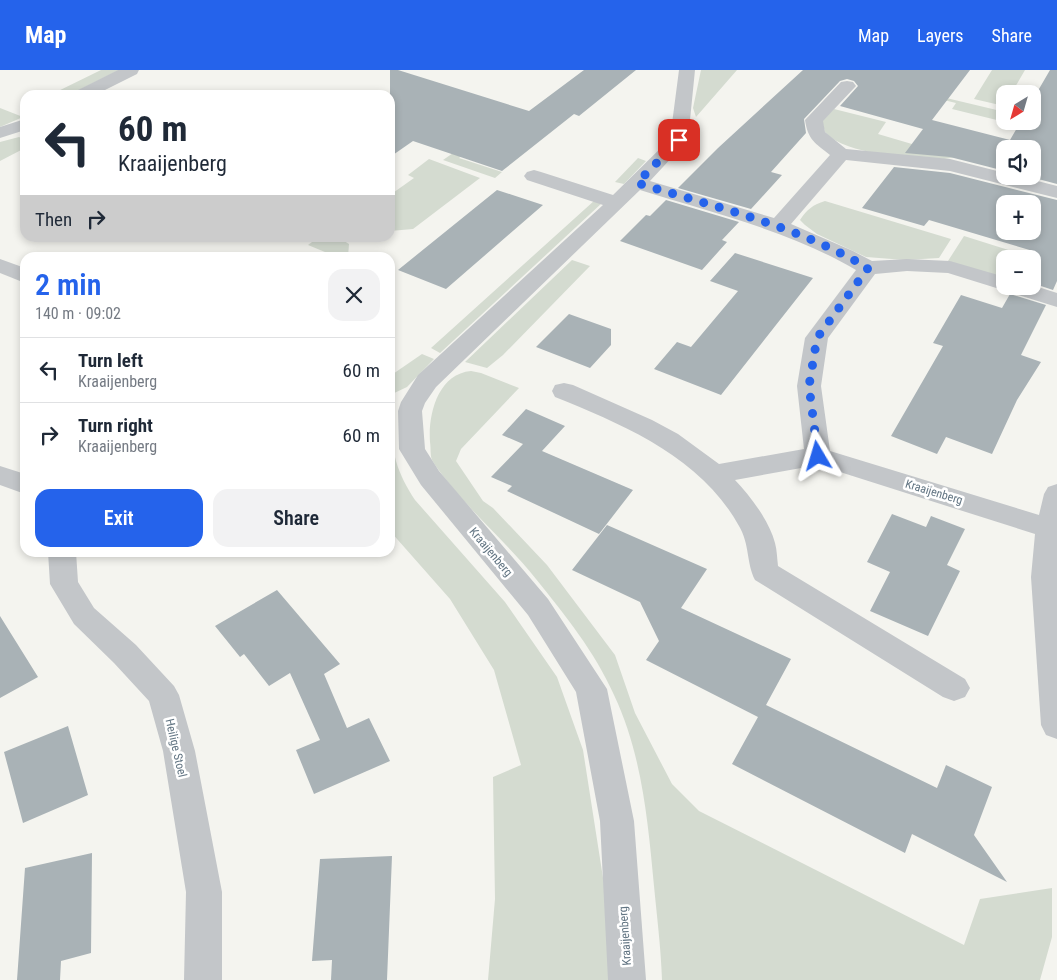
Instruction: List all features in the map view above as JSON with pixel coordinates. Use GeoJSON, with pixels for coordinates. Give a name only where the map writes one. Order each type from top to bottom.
{"type":"FeatureCollection","features":[{"type":"Feature","properties":{"kind":"street"},"geometry":{"type":"LineString","coordinates":[[92,90],[131,70]]}},
{"type":"Feature","properties":{"kind":"street","name":"Kraaijenberg"},"geometry":{"type":"LineString","coordinates":[[628,980],[617,822],[591,689],[538,607],[430,478],[412,449],[400,410],[413,402],[427,382],[618,203],[679,140],[687,70]]}},
{"type":"Feature","properties":{"kind":"street"},"geometry":{"type":"LineString","coordinates":[[847,86],[814,120],[816,134],[841,154],[950,165],[1057,192]]}},
{"type":"Feature","properties":{"kind":"street"},"geometry":{"type":"LineString","coordinates":[[0,133],[20,126]]}},
{"type":"Feature","properties":{"kind":"street"},"geometry":{"type":"LineString","coordinates":[[778,226],[841,154]]}},
{"type":"Feature","properties":{"kind":"street"},"geometry":{"type":"LineString","coordinates":[[534,176],[618,203]]}},
{"type":"Feature","properties":{"kind":"street"},"geometry":{"type":"LineString","coordinates":[[637,183],[778,226],[846,255],[868,268],[907,265],[950,267],[996,281]]}},
{"type":"Feature","properties":{"kind":"street"},"geometry":{"type":"LineString","coordinates":[[0,265],[20,274]]}},
{"type":"Feature","properties":{"kind":"street"},"geometry":{"type":"LineString","coordinates":[[818,456],[809,386],[817,338],[868,268]]}},
{"type":"Feature","properties":{"kind":"street"},"geometry":{"type":"LineString","coordinates":[[1041,295],[1057,300]]}},
{"type":"Feature","properties":{"kind":"street"},"geometry":{"type":"LineString","coordinates":[[564,391],[613,411],[669,440],[715,474],[743,506],[761,540],[765,572],[954,688]]}},
{"type":"Feature","properties":{"kind":"street","name":"Kraaijenberg"},"geometry":{"type":"LineString","coordinates":[[715,474],[818,456],[1049,528]]}},
{"type":"Feature","properties":{"kind":"street"},"geometry":{"type":"LineString","coordinates":[[0,475],[20,482]]}},
{"type":"Feature","properties":{"kind":"street"},"geometry":{"type":"LineString","coordinates":[[1057,494],[1049,528],[1045,577],[1057,725]]}},
{"type":"Feature","properties":{"kind":"street","name":"Heilige Stoel"},"geometry":{"type":"LineString","coordinates":[[62,557],[64,584],[84,616],[125,654],[163,695],[179,751],[204,892],[204,980]]}},
{"type":"Feature","properties":{"kind":"shaded area"},"geometry":{"type":"Polygon","coordinates":[[[101,70],[119,70],[79,90],[60,90],[101,70]]]}},
{"type":"Feature","properties":{"kind":"shaded area"},"geometry":{"type":"Polygon","coordinates":[[[701,70],[737,70],[696,117],[693,108],[701,70]]]}},
{"type":"Feature","properties":{"kind":"shaded area"},"geometry":{"type":"Polygon","coordinates":[[[992,70],[1025,70],[1016,85],[996,85],[996,104],[974,99],[992,70]]]}},
{"type":"Feature","properties":{"kind":"shaded area"},"geometry":{"type":"Polygon","coordinates":[[[875,81],[996,110],[996,120],[952,109],[956,103],[874,83],[875,81]]]}},
{"type":"Feature","properties":{"kind":"shaded area"},"geometry":{"type":"Polygon","coordinates":[[[0,108],[20,116],[20,118],[0,127],[0,108]]]}},
{"type":"Feature","properties":{"kind":"shaded area"},"geometry":{"type":"Polygon","coordinates":[[[834,109],[886,122],[878,134],[956,157],[944,159],[899,156],[864,151],[849,146],[835,140],[825,132],[822,121],[834,109]]]}},
{"type":"Feature","properties":{"kind":"shaded area"},"geometry":{"type":"Polygon","coordinates":[[[19,137],[20,151],[0,161],[0,142],[19,137]]]}},
{"type":"Feature","properties":{"kind":"shaded area"},"geometry":{"type":"Polygon","coordinates":[[[456,151],[464,154],[459,158],[502,172],[495,178],[443,160],[456,151]]]}},
{"type":"Feature","properties":{"kind":"shaded area"},"geometry":{"type":"Polygon","coordinates":[[[638,158],[646,161],[624,184],[615,182],[638,158]]]}},
{"type":"Feature","properties":{"kind":"shaded area"},"geometry":{"type":"Polygon","coordinates":[[[429,159],[480,178],[413,229],[395,231],[395,191],[414,178],[408,175],[429,159]]]}},
{"type":"Feature","properties":{"kind":"shaded area"},"geometry":{"type":"Polygon","coordinates":[[[595,200],[602,203],[440,353],[431,348],[595,200]]]}},
{"type":"Feature","properties":{"kind":"shaded area"},"geometry":{"type":"Polygon","coordinates":[[[825,201],[951,239],[939,258],[905,260],[866,257],[817,234],[800,220],[811,208],[825,201]]]}},
{"type":"Feature","properties":{"kind":"shaded area"},"geometry":{"type":"Polygon","coordinates":[[[964,236],[1008,250],[996,250],[996,276],[948,261],[964,236]]]}},
{"type":"Feature","properties":{"kind":"shaded area"},"geometry":{"type":"Polygon","coordinates":[[[312,242],[346,242],[349,244],[348,252],[325,252],[308,245],[312,242]]]}},
{"type":"Feature","properties":{"kind":"shaded area"},"geometry":{"type":"Polygon","coordinates":[[[572,260],[590,266],[503,355],[487,368],[465,362],[572,260]]]}},
{"type":"Feature","properties":{"kind":"shaded area"},"geometry":{"type":"Polygon","coordinates":[[[422,354],[434,359],[407,387],[395,393],[395,373],[422,354]]]}},
{"type":"Feature","properties":{"kind":"shaded area"},"geometry":{"type":"Polygon","coordinates":[[[471,371],[519,388],[461,449],[456,461],[483,501],[493,508],[547,565],[615,655],[635,713],[672,784],[699,811],[964,945],[980,899],[1052,888],[1052,937],[1040,980],[662,980],[652,862],[642,789],[631,741],[614,695],[589,649],[558,606],[517,557],[457,493],[431,458],[431,420],[437,397],[450,379],[471,371]]]}},
{"type":"Feature","properties":{"kind":"shaded area"},"geometry":{"type":"Polygon","coordinates":[[[395,457],[415,500],[505,602],[557,677],[583,750],[606,897],[610,980],[488,980],[495,899],[493,777],[521,765],[494,670],[450,599],[395,537],[395,457]]]}},
{"type":"Feature","properties":{"kind":"building"},"geometry":{"type":"Polygon","coordinates":[[[390,70],[398,70],[529,111],[584,70],[636,70],[579,116],[574,114],[502,171],[413,141],[395,154],[395,90],[390,90],[390,70]]]}},
{"type":"Feature","properties":{"kind":"building"},"geometry":{"type":"Polygon","coordinates":[[[803,70],[970,70],[932,120],[1010,140],[996,140],[996,169],[950,157],[905,153],[923,129],[840,106],[858,86],[854,81],[847,79],[840,81],[804,119],[806,133],[771,172],[782,175],[751,209],[678,188],[718,148],[803,70]]]}},
{"type":"Feature","properties":{"kind":"building"},"geometry":{"type":"Polygon","coordinates":[[[1050,70],[1057,70],[1057,184],[1041,180],[1041,140],[1010,140],[1016,130],[1041,130],[1041,86],[1050,70]]]}},
{"type":"Feature","properties":{"kind":"building"},"geometry":{"type":"Polygon","coordinates":[[[894,167],[950,173],[1037,195],[996,195],[996,240],[929,220],[924,226],[862,208],[894,167]]]}},
{"type":"Feature","properties":{"kind":"building"},"geometry":{"type":"Polygon","coordinates":[[[497,190],[543,205],[446,289],[398,270],[497,190]]]}},
{"type":"Feature","properties":{"kind":"building"},"geometry":{"type":"Polygon","coordinates":[[[1041,196],[1057,200],[1057,281],[1053,290],[1041,286],[1041,250],[1030,250],[996,240],[1041,240],[1041,196]]]}},
{"type":"Feature","properties":{"kind":"building"},"geometry":{"type":"Polygon","coordinates":[[[666,200],[739,222],[722,240],[727,242],[702,270],[620,241],[646,215],[650,216],[666,200]]]}},
{"type":"Feature","properties":{"kind":"building"},"geometry":{"type":"Polygon","coordinates":[[[735,253],[813,278],[721,395],[654,369],[677,342],[691,347],[738,291],[710,281],[735,253]]]}},
{"type":"Feature","properties":{"kind":"building"},"geometry":{"type":"Polygon","coordinates":[[[961,295],[1002,308],[1009,295],[1046,305],[1021,355],[1041,362],[1017,400],[992,454],[946,437],[937,454],[891,436],[943,346],[933,343],[961,295]]]}},
{"type":"Feature","properties":{"kind":"building"},"geometry":{"type":"Polygon","coordinates":[[[569,314],[611,329],[611,345],[590,368],[536,347],[569,314]]]}},
{"type":"Feature","properties":{"kind":"building"},"geometry":{"type":"Polygon","coordinates":[[[526,409],[565,426],[542,451],[633,490],[599,534],[507,491],[512,486],[491,477],[523,444],[502,435],[526,409]]]}},
{"type":"Feature","properties":{"kind":"building"},"geometry":{"type":"Polygon","coordinates":[[[892,514],[926,527],[931,516],[965,529],[947,565],[960,571],[928,636],[870,611],[890,572],[867,562],[892,514]]]}},
{"type":"Feature","properties":{"kind":"building"},"geometry":{"type":"Polygon","coordinates":[[[607,525],[707,569],[681,608],[791,659],[766,705],[937,788],[946,765],[992,787],[974,835],[1007,882],[912,834],[905,853],[732,764],[758,717],[646,660],[659,641],[640,602],[572,570],[607,525]]]}},
{"type":"Feature","properties":{"kind":"building"},"geometry":{"type":"Polygon","coordinates":[[[277,590],[340,664],[324,674],[347,728],[369,718],[390,761],[314,794],[296,750],[320,740],[290,673],[269,686],[244,654],[240,657],[215,626],[277,590]]]}},
{"type":"Feature","properties":{"kind":"building"},"geometry":{"type":"Polygon","coordinates":[[[0,616],[38,677],[0,698],[0,616]]]}},
{"type":"Feature","properties":{"kind":"building"},"geometry":{"type":"Polygon","coordinates":[[[68,726],[88,795],[23,823],[4,752],[68,726]]]}},
{"type":"Feature","properties":{"kind":"building"},"geometry":{"type":"Polygon","coordinates":[[[92,853],[91,953],[61,961],[60,980],[17,980],[25,868],[92,853]]]}},
{"type":"Feature","properties":{"kind":"building"},"geometry":{"type":"Polygon","coordinates":[[[392,856],[387,980],[331,980],[332,960],[312,961],[320,859],[392,856]]]}},
{"type":"Feature","properties":{"kind":"route"},"geometry":{"type":"LineString","coordinates":[[679,140],[637,183],[778,226],[846,255],[868,268],[817,338],[809,386],[818,456]]}}]}
